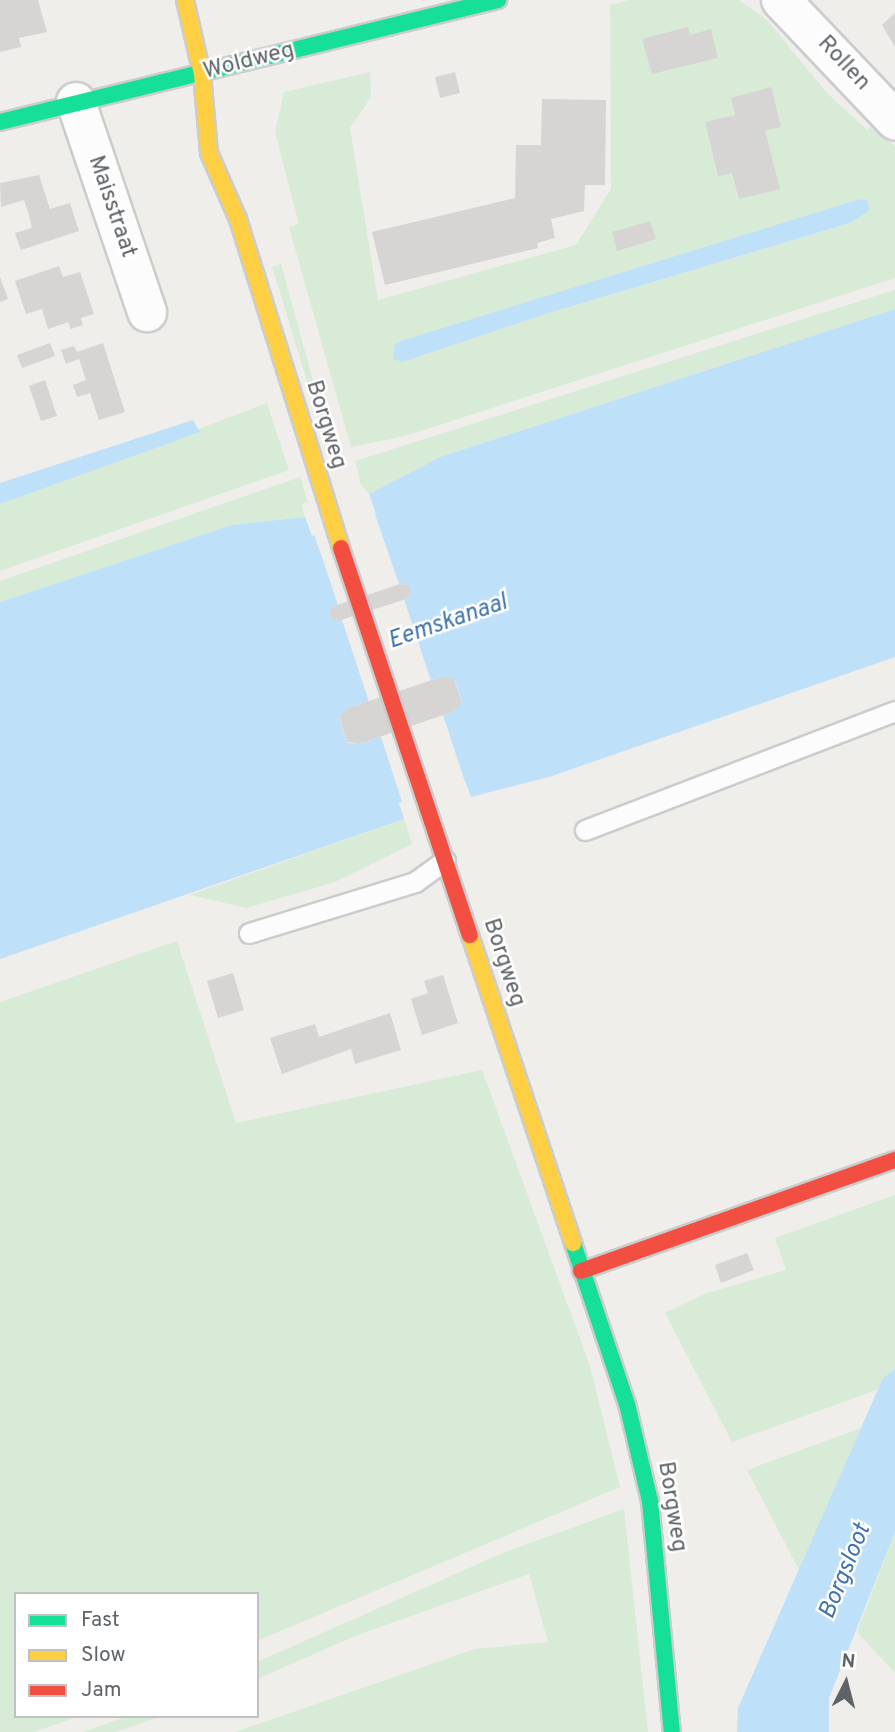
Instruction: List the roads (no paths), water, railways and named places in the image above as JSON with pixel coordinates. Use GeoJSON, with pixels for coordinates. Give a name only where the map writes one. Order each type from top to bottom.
{"type":"FeatureCollection","features":[{"type":"Feature","properties":{"kind":"main road","name":"Borgweg"},"geometry":{"type":"LineString","coordinates":[[185,0],[202,74],[207,143],[238,219],[324,496],[615,1367],[646,1480],[672,1732]]}},
{"type":"Feature","properties":{"kind":"main road","name":"Woldweg"},"geometry":{"type":"LineString","coordinates":[[0,122],[498,0]]}},
{"type":"Feature","properties":{"kind":"main road","name":"Borgweg"},"geometry":{"type":"LineString","coordinates":[[202,74],[224,115]]}},
{"type":"Feature","properties":{"kind":"main road","name":"Borgweg"},"geometry":{"type":"LineString","coordinates":[[236,171],[238,219]]}},
{"type":"Feature","properties":{"kind":"main road"},"geometry":{"type":"LineString","coordinates":[[581,1271],[895,1160]]}},
{"type":"Feature","properties":{"kind":"street","name":"Rollen"},"geometry":{"type":"LineString","coordinates":[[791,2],[895,120]]}},
{"type":"Feature","properties":{"kind":"street","name":"Maisstraat"},"geometry":{"type":"LineString","coordinates":[[76,102],[147,312]]}},
{"type":"Feature","properties":{"kind":"lane"},"geometry":{"type":"LineString","coordinates":[[585,830],[895,711]]}},
{"type":"Feature","properties":{"kind":"lane"},"geometry":{"type":"LineString","coordinates":[[249,933],[415,882],[445,860]]}},
{"type":"Feature","properties":{"kind":"water"},"geometry":{"type":"Polygon","coordinates":[[[860,199],[867,200],[870,210],[850,223],[549,313],[403,362],[393,359],[395,344],[404,340],[860,199]]]}},
{"type":"Feature","properties":{"kind":"water","name":"Eemskanaal"},"geometry":{"type":"Polygon","coordinates":[[[895,309],[895,657],[549,777],[471,797],[465,781],[399,803],[404,819],[0,959],[0,602],[232,525],[305,517],[312,536],[376,514],[369,494],[440,457],[895,309]],[[400,584],[334,606],[329,612],[331,619],[338,621],[406,599],[412,592],[408,585],[400,584]],[[441,677],[348,708],[339,718],[347,743],[359,744],[452,712],[462,703],[455,680],[441,677]]]}},
{"type":"Feature","properties":{"kind":"water"},"geometry":{"type":"Polygon","coordinates":[[[193,420],[200,432],[0,504],[0,483],[193,420]]]}},
{"type":"Feature","properties":{"kind":"water","name":"Borgsloot"},"geometry":{"type":"Polygon","coordinates":[[[895,1369],[895,1532],[829,1698],[829,1732],[737,1732],[738,1708],[883,1378],[895,1369]]]}}]}
